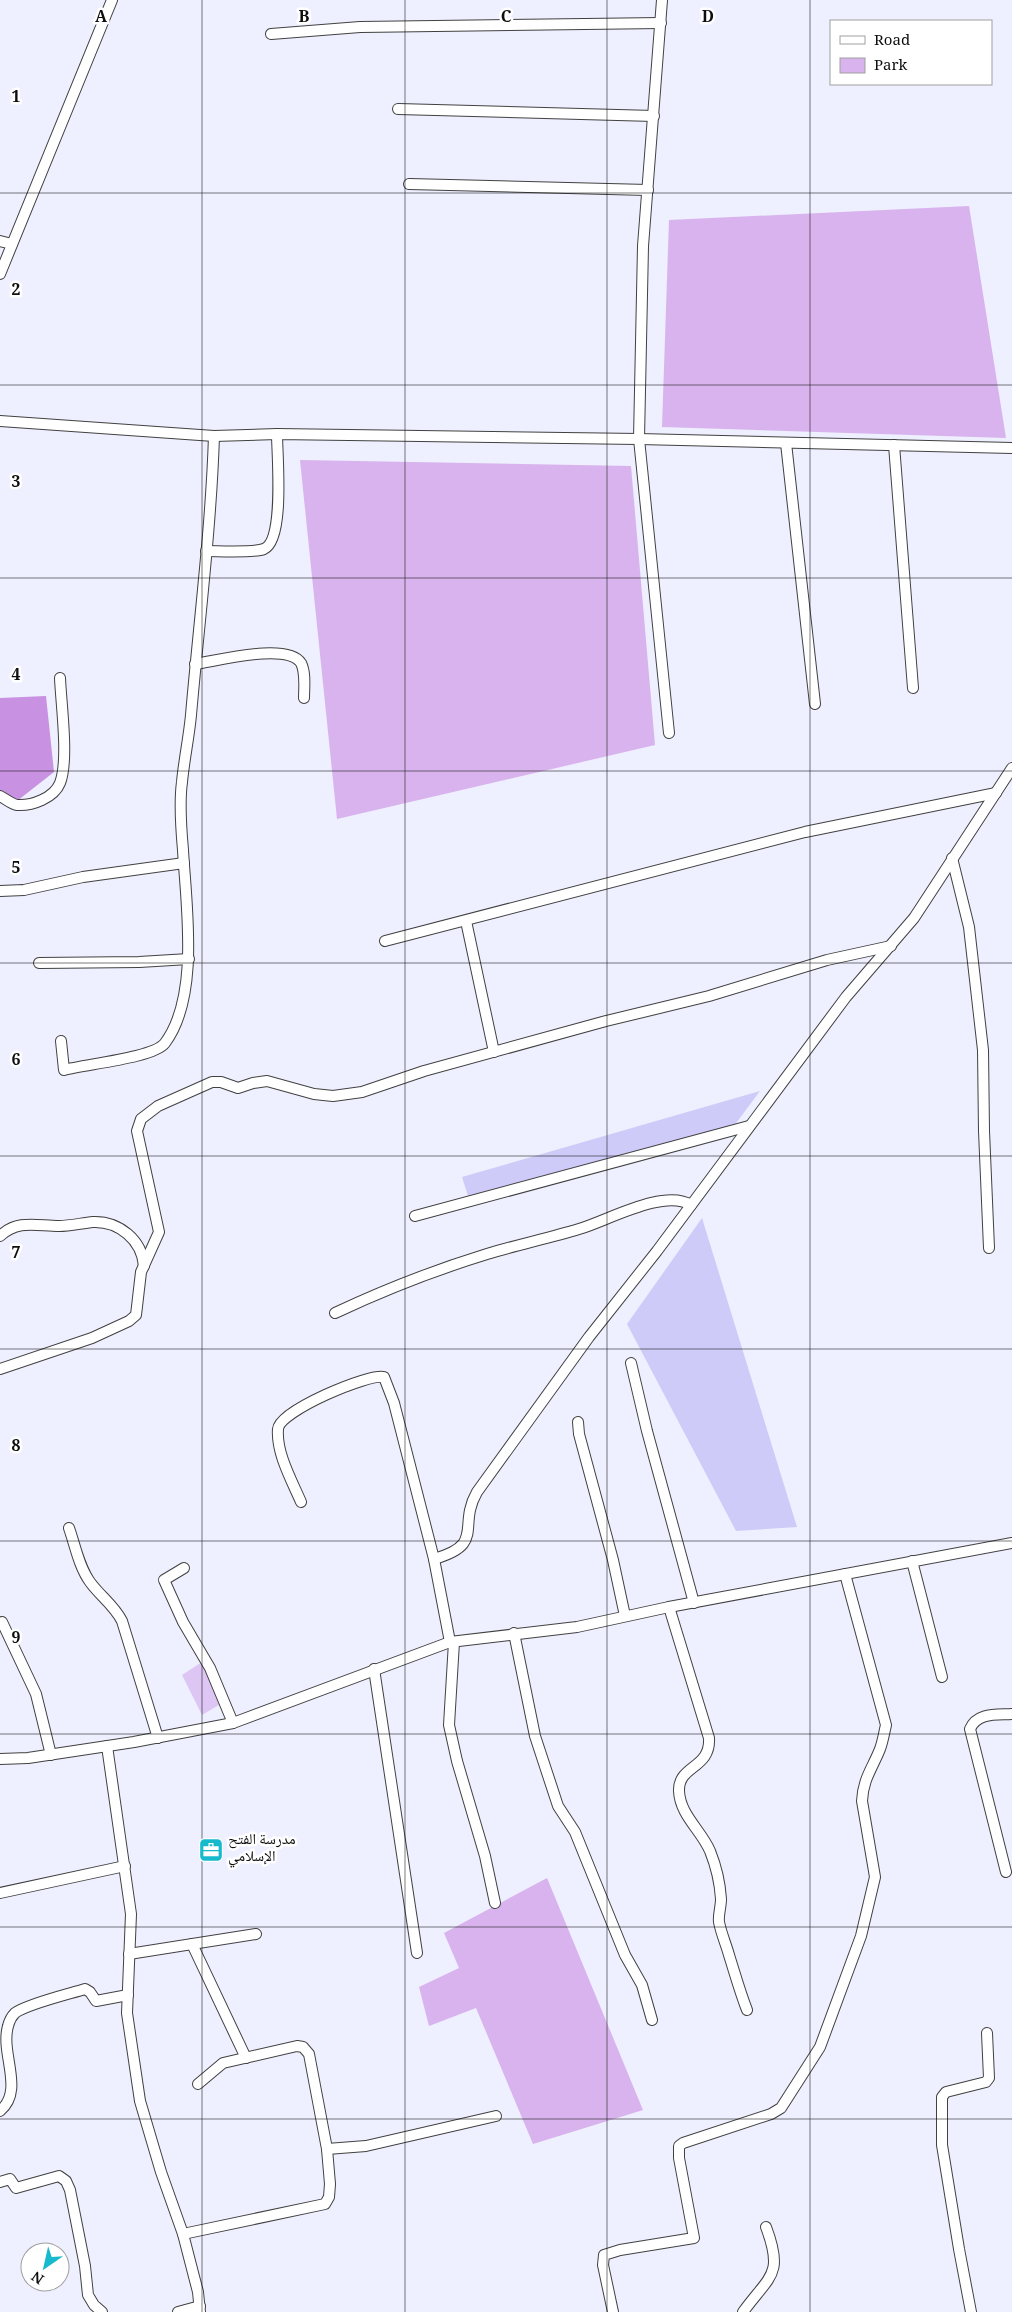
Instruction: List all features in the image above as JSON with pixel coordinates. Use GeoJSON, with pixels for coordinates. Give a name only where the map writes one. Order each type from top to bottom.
{"type":"FeatureCollection","features":[{"type":"Feature","properties":{"kind":"street"},"geometry":{"type":"LineString","coordinates":[[0,274],[112,0]]}},
{"type":"Feature","properties":{"kind":"street"},"geometry":{"type":"LineString","coordinates":[[662,0],[643,246],[639,439],[669,733]]}},
{"type":"Feature","properties":{"kind":"street"},"geometry":{"type":"LineString","coordinates":[[271,34],[360,27],[661,23]]}},
{"type":"Feature","properties":{"kind":"street"},"geometry":{"type":"LineString","coordinates":[[398,109],[654,116]]}},
{"type":"Feature","properties":{"kind":"street"},"geometry":{"type":"LineString","coordinates":[[409,184],[648,190]]}},
{"type":"Feature","properties":{"kind":"street"},"geometry":{"type":"LineString","coordinates":[[0,241],[12,244]]}},
{"type":"Feature","properties":{"kind":"street"},"geometry":{"type":"LineString","coordinates":[[0,421],[214,436],[277,434],[639,439],[1012,448]]}},
{"type":"Feature","properties":{"kind":"street"},"geometry":{"type":"LineString","coordinates":[[206,552],[264,549],[271,542],[278,514],[277,434]]}},
{"type":"Feature","properties":{"kind":"street"},"geometry":{"type":"LineString","coordinates":[[61,1041],[64,1070],[156,1050],[169,1038],[180,1014],[189,959],[181,783],[196,664],[214,436]]}},
{"type":"Feature","properties":{"kind":"street"},"geometry":{"type":"LineString","coordinates":[[786,443],[814,704]]}},
{"type":"Feature","properties":{"kind":"street"},"geometry":{"type":"LineString","coordinates":[[894,445],[914,688]]}},
{"type":"Feature","properties":{"kind":"street"},"geometry":{"type":"LineString","coordinates":[[196,664],[270,653],[290,655],[298,661],[303,669],[304,698]]}},
{"type":"Feature","properties":{"kind":"street"},"geometry":{"type":"LineString","coordinates":[[0,796],[16,805],[31,804],[51,795],[60,784],[63,767],[60,678]]}},
{"type":"Feature","properties":{"kind":"street"},"geometry":{"type":"LineString","coordinates":[[434,1559],[452,1553],[464,1545],[468,1533],[469,1511],[477,1492],[589,1337],[691,1205],[846,996],[914,918],[1012,768]]}},
{"type":"Feature","properties":{"kind":"street"},"geometry":{"type":"LineString","coordinates":[[385,942],[805,832],[996,793]]}},
{"type":"Feature","properties":{"kind":"street"},"geometry":{"type":"LineString","coordinates":[[952,858],[969,927],[983,1050],[984,1131],[990,1248]]}},
{"type":"Feature","properties":{"kind":"street"},"geometry":{"type":"LineString","coordinates":[[0,891],[24,890],[76,878],[184,863]]}},
{"type":"Feature","properties":{"kind":"street"},"geometry":{"type":"LineString","coordinates":[[466,921],[494,1052]]}},
{"type":"Feature","properties":{"kind":"street"},"geometry":{"type":"LineString","coordinates":[[144,1266],[159,1232],[138,1131],[141,1119],[158,1106],[212,1082],[222,1082],[238,1088],[267,1081],[314,1094],[334,1096],[362,1092],[424,1071],[606,1021],[709,996],[827,960],[891,946]]}},
{"type":"Feature","properties":{"kind":"street"},"geometry":{"type":"LineString","coordinates":[[39,963],[139,962],[189,959]]}},
{"type":"Feature","properties":{"kind":"street"},"geometry":{"type":"LineString","coordinates":[[415,1216],[749,1126]]}},
{"type":"Feature","properties":{"kind":"street"},"geometry":{"type":"LineString","coordinates":[[335,1313],[412,1280],[477,1257],[580,1229],[644,1205],[668,1200],[679,1200],[691,1205]]}},
{"type":"Feature","properties":{"kind":"street"},"geometry":{"type":"LineString","coordinates":[[0,1236],[15,1226],[24,1223],[57,1226],[105,1223],[115,1226],[134,1240],[143,1256],[144,1266],[137,1311],[129,1321],[92,1338],[0,1369]]}},
{"type":"Feature","properties":{"kind":"street"},"geometry":{"type":"LineString","coordinates":[[631,1363],[647,1431],[694,1603]]}},
{"type":"Feature","properties":{"kind":"street"},"geometry":{"type":"LineString","coordinates":[[300,1502],[282,1456],[278,1437],[279,1424],[283,1419],[312,1400],[371,1378],[384,1377],[394,1403],[434,1559],[452,1642],[449,1725],[457,1761],[485,1856],[495,1903]]}},
{"type":"Feature","properties":{"kind":"street"},"geometry":{"type":"LineString","coordinates":[[578,1422],[579,1434],[613,1560],[625,1616]]}},
{"type":"Feature","properties":{"kind":"street"},"geometry":{"type":"LineString","coordinates":[[69,1528],[84,1571],[90,1582],[114,1607],[122,1621],[158,1738]]}},
{"type":"Feature","properties":{"kind":"street"},"geometry":{"type":"LineString","coordinates":[[0,1759],[107,1746],[234,1723],[374,1669],[452,1642],[514,1633],[577,1627],[669,1607],[1012,1543]]}},
{"type":"Feature","properties":{"kind":"street"},"geometry":{"type":"LineString","coordinates":[[912,1561],[942,1677]]}},
{"type":"Feature","properties":{"kind":"street"},"geometry":{"type":"LineString","coordinates":[[184,1568],[164,1580],[183,1622],[210,1668],[234,1723]]}},
{"type":"Feature","properties":{"kind":"street"},"geometry":{"type":"LineString","coordinates":[[613,2312],[604,2265],[604,2255],[620,2250],[694,2238],[679,2158],[679,2146],[683,2143],[771,2114],[780,2108],[820,2047],[862,1936],[875,1877],[862,1801],[863,1789],[865,1778],[881,1747],[886,1725],[845,1574]]}},
{"type":"Feature","properties":{"kind":"street"},"geometry":{"type":"LineString","coordinates":[[669,1607],[709,1738],[710,1747],[705,1758],[684,1774],[678,1789],[682,1808],[700,1832],[710,1851],[718,1876],[720,1926],[738,1988],[747,2010]]}},
{"type":"Feature","properties":{"kind":"street"},"geometry":{"type":"LineString","coordinates":[[2,1622],[36,1694],[51,1754]]}},
{"type":"Feature","properties":{"kind":"street"},"geometry":{"type":"LineString","coordinates":[[514,1633],[536,1736],[558,1806],[575,1832],[625,1955],[642,1985],[652,2020]]}},
{"type":"Feature","properties":{"kind":"street"},"geometry":{"type":"LineString","coordinates":[[374,1669],[417,1953]]}},
{"type":"Feature","properties":{"kind":"street"},"geometry":{"type":"LineString","coordinates":[[1006,1872],[970,1728],[973,1722],[980,1717],[1012,1714]]}},
{"type":"Feature","properties":{"kind":"street"},"geometry":{"type":"LineString","coordinates":[[107,1746],[131,1914],[127,2013],[140,2101],[161,2172],[183,2234],[200,2309],[178,2312]]}},
{"type":"Feature","properties":{"kind":"street"},"geometry":{"type":"LineString","coordinates":[[0,1893],[125,1866]]}},
{"type":"Feature","properties":{"kind":"street"},"geometry":{"type":"LineString","coordinates":[[129,1954],[256,1934]]}},
{"type":"Feature","properties":{"kind":"street"},"geometry":{"type":"LineString","coordinates":[[192,1944],[246,2058]]}},
{"type":"Feature","properties":{"kind":"street"},"geometry":{"type":"LineString","coordinates":[[0,2111],[9,2100],[11,2094],[4,2045],[7,2028],[14,2014],[85,1989],[90,1992],[96,2001],[128,1994]]}},
{"type":"Feature","properties":{"kind":"street"},"geometry":{"type":"LineString","coordinates":[[971,2312],[958,2248],[942,2145],[942,2097],[946,2092],[986,2082],[989,2078],[988,2033]]}},
{"type":"Feature","properties":{"kind":"street"},"geometry":{"type":"LineString","coordinates":[[183,2234],[325,2204],[329,2197],[330,2184],[327,2149],[309,2054],[306,2050],[297,2046],[223,2063],[198,2084]]}},
{"type":"Feature","properties":{"kind":"street"},"geometry":{"type":"LineString","coordinates":[[327,2149],[375,2144],[496,2116]]}},
{"type":"Feature","properties":{"kind":"street"},"geometry":{"type":"LineString","coordinates":[[1,2180],[10,2179],[16,2188],[59,2176],[66,2181],[70,2190],[85,2266],[88,2295],[94,2305],[102,2312]]}},
{"type":"Feature","properties":{"kind":"street"},"geometry":{"type":"LineString","coordinates":[[743,2312],[773,2271],[776,2261],[774,2248],[766,2227]]}},
{"type":"Feature","properties":{"kind":"shaded area"},"geometry":{"type":"Polygon","coordinates":[[[46,696],[54,772],[17,801],[0,791],[0,698],[46,696]]]}},
{"type":"Feature","properties":{"kind":"shaded area"},"geometry":{"type":"Polygon","coordinates":[[[760,1091],[734,1126],[468,1196],[462,1177],[760,1091]]]}},
{"type":"Feature","properties":{"kind":"shaded area"},"geometry":{"type":"Polygon","coordinates":[[[702,1218],[797,1527],[736,1531],[627,1324],[702,1218]]]}},
{"type":"Feature","properties":{"kind":"shaded area"},"geometry":{"type":"Polygon","coordinates":[[[205,1660],[224,1702],[202,1715],[182,1675],[205,1660]]]}},
{"type":"Feature","properties":{"kind":"green space"},"geometry":{"type":"Polygon","coordinates":[[[969,206],[1006,438],[662,427],[669,220],[969,206]]]}},
{"type":"Feature","properties":{"kind":"green space"},"geometry":{"type":"Polygon","coordinates":[[[300,460],[631,466],[655,745],[337,819],[300,460]]]}},
{"type":"Feature","properties":{"kind":"green space"},"geometry":{"type":"Polygon","coordinates":[[[547,1878],[643,2110],[533,2144],[476,2008],[429,2026],[419,1987],[459,1968],[444,1933],[547,1878]]]}},
{"type":"Feature","properties":{"kind":"place","name":"مدرسة الفتح الإسلامي"},"geometry":{"type":"Point","coordinates":[211,1850]}}]}
